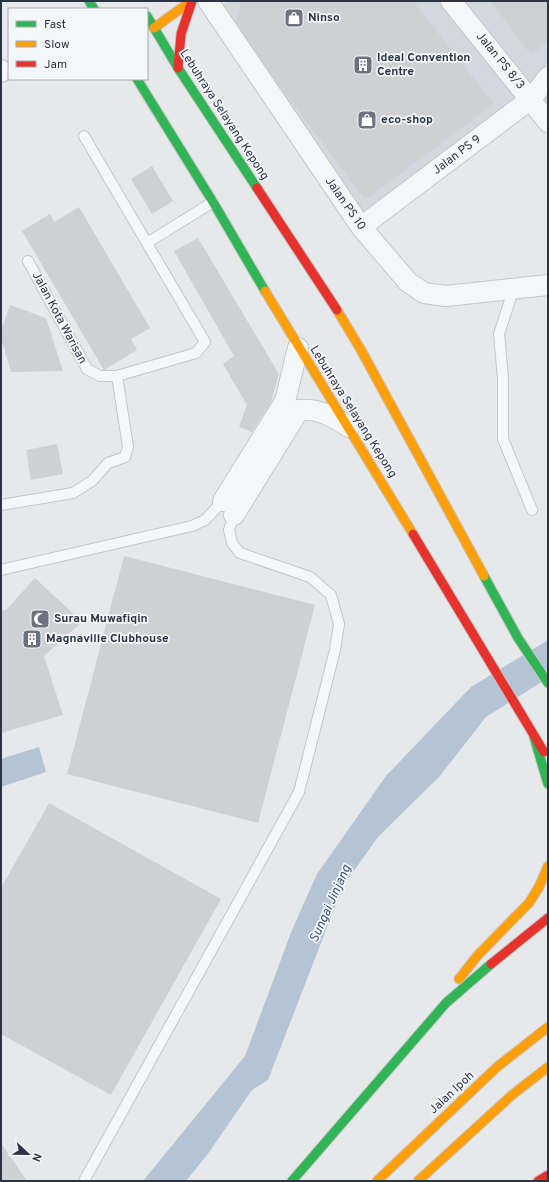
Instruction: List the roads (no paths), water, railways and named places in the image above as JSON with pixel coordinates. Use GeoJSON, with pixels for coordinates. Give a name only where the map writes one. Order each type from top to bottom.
{"type":"FeatureCollection","features":[{"type":"Feature","properties":{"kind":"main road"},"geometry":{"type":"LineString","coordinates":[[151,30],[192,1]]}},
{"type":"Feature","properties":{"kind":"main road"},"geometry":{"type":"LineString","coordinates":[[178,68],[178,41],[192,1]]}},
{"type":"Feature","properties":{"kind":"main road","name":"Lebuhraya Selayang Kepong"},"geometry":{"type":"LineString","coordinates":[[148,20],[151,30],[178,68],[362,350],[518,638],[548,683]]}},
{"type":"Feature","properties":{"kind":"main road","name":"Lebuhraya Selayang Kepong"},"geometry":{"type":"LineString","coordinates":[[138,80],[213,202],[298,348],[349,427],[548,758]]}},
{"type":"Feature","properties":{"kind":"main road"},"geometry":{"type":"LineString","coordinates":[[534,737],[548,784]]}},
{"type":"Feature","properties":{"kind":"main road"},"geometry":{"type":"LineString","coordinates":[[446,1003],[460,979],[478,955],[518,916],[529,902],[539,887],[548,866]]}},
{"type":"Feature","properties":{"kind":"main road"},"geometry":{"type":"LineString","coordinates":[[292,1181],[446,1003],[517,942],[548,918]]}},
{"type":"Feature","properties":{"kind":"main road","name":"Jalan Ipoh"},"geometry":{"type":"LineString","coordinates":[[377,1181],[497,1068],[548,1027]]}},
{"type":"Feature","properties":{"kind":"main road"},"geometry":{"type":"LineString","coordinates":[[418,1181],[512,1095],[548,1066]]}},
{"type":"Feature","properties":{"kind":"main road"},"geometry":{"type":"LineString","coordinates":[[538,1181],[548,1175]]}},
{"type":"Feature","properties":{"kind":"street","name":"Jalan PS 10"},"geometry":{"type":"LineString","coordinates":[[208,1],[361,227],[408,282],[424,293],[446,296],[548,285]]}},
{"type":"Feature","properties":{"kind":"street","name":"Jalan PS 8/3"},"geometry":{"type":"LineString","coordinates":[[455,2],[548,122]]}},
{"type":"Feature","properties":{"kind":"street","name":"Jalan PS 9"},"geometry":{"type":"LineString","coordinates":[[361,227],[531,99],[548,77]]}},
{"type":"Feature","properties":{"kind":"street"},"geometry":{"type":"LineString","coordinates":[[249,476],[285,401],[298,348]]}},
{"type":"Feature","properties":{"kind":"street"},"geometry":{"type":"LineString","coordinates":[[229,508],[249,476],[300,410],[316,410],[330,415],[349,427]]}},
{"type":"Feature","properties":{"kind":"lane"},"geometry":{"type":"LineString","coordinates":[[1,505],[73,492],[92,480],[108,463],[125,457],[128,447],[116,376],[196,353],[205,342],[84,136]]}},
{"type":"Feature","properties":{"kind":"lane"},"geometry":{"type":"LineString","coordinates":[[147,243],[213,202]]}},
{"type":"Feature","properties":{"kind":"lane","name":"Jalan Kota Warisan"},"geometry":{"type":"LineString","coordinates":[[28,261],[87,369],[100,376],[116,376]]}},
{"type":"Feature","properties":{"kind":"lane"},"geometry":{"type":"LineString","coordinates":[[514,288],[500,334],[503,378],[503,439],[532,510]]}},
{"type":"Feature","properties":{"kind":"lane"},"geometry":{"type":"LineString","coordinates":[[1,570],[192,526],[229,508],[229,530],[232,543],[240,553],[310,577],[331,595],[340,624],[335,650],[299,792],[84,1181]]}},
{"type":"Feature","properties":{"kind":"water","name":"Sungai Jinjang"},"geometry":{"type":"Polygon","coordinates":[[[548,640],[548,678],[486,717],[439,777],[378,837],[343,886],[268,1080],[252,1090],[207,1155],[186,1181],[143,1181],[245,1056],[292,930],[317,874],[386,776],[471,687],[548,640]]]}},
{"type":"Feature","properties":{"kind":"water"},"geometry":{"type":"Polygon","coordinates":[[[39,747],[46,772],[1,787],[1,759],[39,747]]]}},
{"type":"Feature","properties":{"kind":"place","name":"Ninso"},"geometry":{"type":"Point","coordinates":[294,18]}},
{"type":"Feature","properties":{"kind":"place","name":"Ideal Convention Centre"},"geometry":{"type":"Point","coordinates":[363,65]}},
{"type":"Feature","properties":{"kind":"place","name":"eco-shop"},"geometry":{"type":"Point","coordinates":[367,120]}},
{"type":"Feature","properties":{"kind":"place","name":"Surau Muwafiqin"},"geometry":{"type":"Point","coordinates":[40,619]}},
{"type":"Feature","properties":{"kind":"place","name":"Magnaville Clubhouse"},"geometry":{"type":"Point","coordinates":[32,639]}}]}
